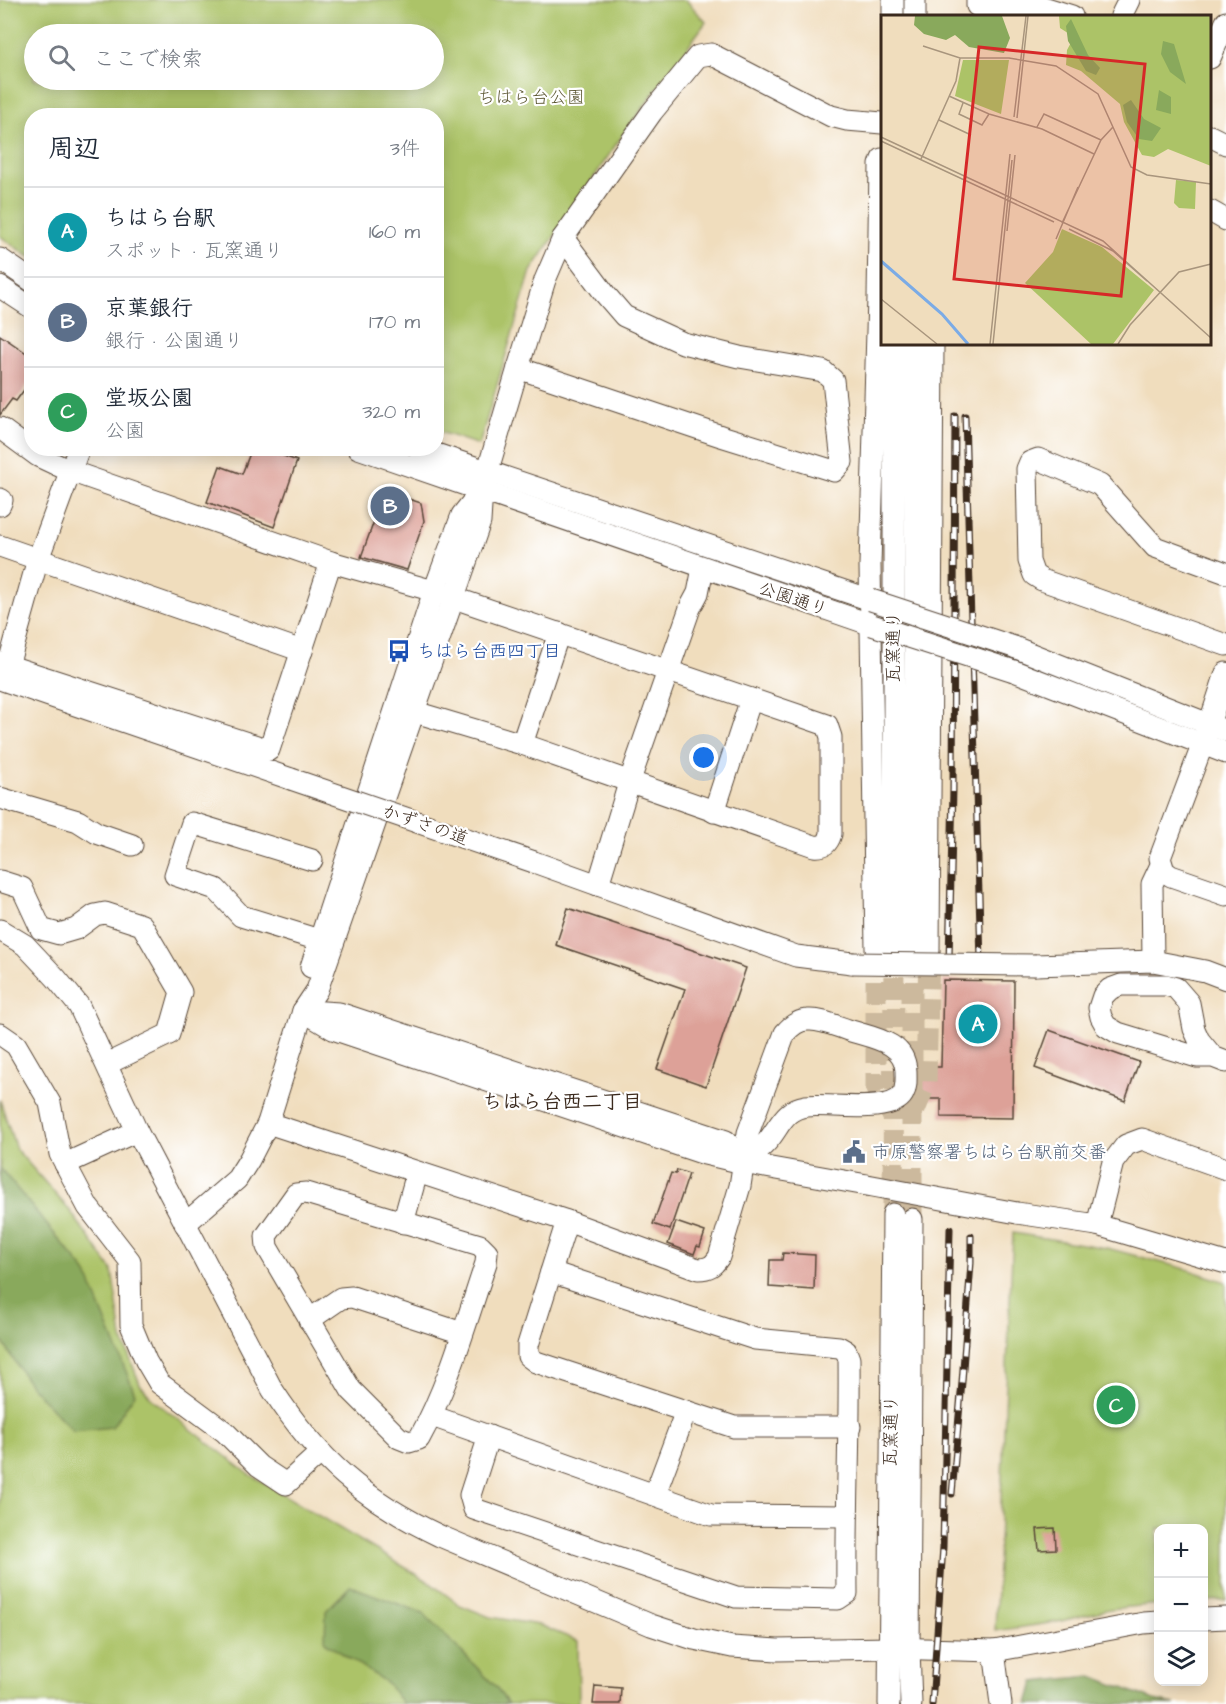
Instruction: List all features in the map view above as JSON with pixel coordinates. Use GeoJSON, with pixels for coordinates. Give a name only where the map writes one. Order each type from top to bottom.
{"type":"FeatureCollection","features":[{"type":"Feature","properties":{"kind":"street"},"geometry":{"type":"LineString","coordinates":[[977,0],[977,6],[1043,8],[1068,15]]}},
{"type":"Feature","properties":{"kind":"street"},"geometry":{"type":"LineString","coordinates":[[1122,15],[1129,0]]}},
{"type":"Feature","properties":{"kind":"street"},"geometry":{"type":"LineString","coordinates":[[1211,54],[1226,21]]}},
{"type":"Feature","properties":{"kind":"street"},"geometry":{"type":"LineString","coordinates":[[185,1224],[237,1179],[268,1123],[303,1011],[317,990],[415,712],[462,515],[485,481],[545,280],[563,238],[652,112],[698,56],[711,54],[831,116],[881,123]]}},
{"type":"Feature","properties":{"kind":"street"},"geometry":{"type":"LineString","coordinates":[[1211,137],[1226,144]]}},
{"type":"Feature","properties":{"kind":"street"},"geometry":{"type":"LineString","coordinates":[[881,162],[870,565],[872,626],[903,950]]}},
{"type":"Feature","properties":{"kind":"street"},"geometry":{"type":"LineString","coordinates":[[1211,212],[1226,220]]}},
{"type":"Feature","properties":{"kind":"street"},"geometry":{"type":"LineString","coordinates":[[518,368],[834,471],[842,462],[833,380],[823,371],[739,357],[683,343],[624,316],[563,238]]}},
{"type":"Feature","properties":{"kind":"street"},"geometry":{"type":"LineString","coordinates":[[0,259],[24,276]]}},
{"type":"Feature","properties":{"kind":"street"},"geometry":{"type":"LineString","coordinates":[[0,286],[24,302]]}},
{"type":"Feature","properties":{"kind":"street","name":"瓦窯通り"},"geometry":{"type":"LineString","coordinates":[[894,345],[903,950]]}},
{"type":"Feature","properties":{"kind":"street","name":"瓦窯通り"},"geometry":{"type":"LineString","coordinates":[[903,950],[915,635],[914,345]]}},
{"type":"Feature","properties":{"kind":"street"},"geometry":{"type":"LineString","coordinates":[[903,950],[932,644],[933,345]]}},
{"type":"Feature","properties":{"kind":"street"},"geometry":{"type":"LineString","coordinates":[[0,428],[24,446]]}},
{"type":"Feature","properties":{"kind":"street"},"geometry":{"type":"LineString","coordinates":[[38,456],[70,471],[331,562],[444,595],[827,725],[830,730],[831,834],[829,842],[822,847],[814,846],[522,744],[415,712]]}},
{"type":"Feature","properties":{"kind":"street"},"geometry":{"type":"LineString","coordinates":[[77,456],[38,559],[3,669],[269,750],[331,562]]}},
{"type":"Feature","properties":{"kind":"street","name":"公園通り"},"geometry":{"type":"LineString","coordinates":[[389,456],[485,481],[871,600],[1014,647],[1217,728]]}},
{"type":"Feature","properties":{"kind":"street","name":"公園通り"},"geometry":{"type":"LineString","coordinates":[[434,456],[485,481],[703,568],[872,626],[1014,671],[1202,746],[1226,753]]}},
{"type":"Feature","properties":{"kind":"street"},"geometry":{"type":"LineString","coordinates":[[1226,573],[1155,547],[1100,485],[1038,459],[1030,462],[1027,469],[1029,561],[1034,575],[1042,580],[1226,645]]}},
{"type":"Feature","properties":{"kind":"street"},"geometry":{"type":"LineString","coordinates":[[0,499],[2,500],[0,505]]}},
{"type":"Feature","properties":{"kind":"street"},"geometry":{"type":"LineString","coordinates":[[0,546],[302,651]]}},
{"type":"Feature","properties":{"kind":"street"},"geometry":{"type":"LineString","coordinates":[[598,885],[629,783],[690,608],[698,593],[703,568]]}},
{"type":"Feature","properties":{"kind":"street"},"geometry":{"type":"LineString","coordinates":[[303,1011],[303,989],[319,940],[444,595]]}},
{"type":"Feature","properties":{"kind":"street"},"geometry":{"type":"LineString","coordinates":[[522,744],[559,633]]}},
{"type":"Feature","properties":{"kind":"street","name":"かずさの道"},"geometry":{"type":"LineString","coordinates":[[3,669],[291,779],[534,862],[796,956],[852,963],[1036,965],[1153,961],[1205,971],[1226,979]]}},
{"type":"Feature","properties":{"kind":"street"},"geometry":{"type":"LineString","coordinates":[[1226,673],[1217,728],[1202,746],[1160,858],[1164,871],[1171,876],[1226,895]]}},
{"type":"Feature","properties":{"kind":"street"},"geometry":{"type":"LineString","coordinates":[[714,812],[751,699]]}},
{"type":"Feature","properties":{"kind":"street"},"geometry":{"type":"LineString","coordinates":[[0,798],[78,821],[97,833],[132,845]]}},
{"type":"Feature","properties":{"kind":"street"},"geometry":{"type":"LineString","coordinates":[[312,860],[192,823],[175,874],[216,889],[241,916],[319,940]]}},
{"type":"Feature","properties":{"kind":"street"},"geometry":{"type":"LineString","coordinates":[[1153,961],[1152,884],[1161,864]]}},
{"type":"Feature","properties":{"kind":"street"},"geometry":{"type":"LineString","coordinates":[[0,881],[22,888],[41,929],[58,934],[76,929],[95,915],[105,913],[142,925],[181,992],[169,1034],[107,1064]]}},
{"type":"Feature","properties":{"kind":"street"},"geometry":{"type":"LineString","coordinates":[[0,930],[25,945],[79,1006],[137,1131],[273,1389],[292,1420],[320,1453],[374,1500],[406,1520],[651,1625],[694,1639],[732,1647],[777,1650],[899,1648],[994,1651],[1154,1622]]}},
{"type":"Feature","properties":{"kind":"street"},"geometry":{"type":"LineString","coordinates":[[1120,985],[1167,985],[1176,988],[1189,1003],[1194,1029],[1199,1040],[1219,1060],[1197,1057],[1119,1033],[1106,1026],[1099,1008],[1103,996],[1110,989],[1120,985]]}},
{"type":"Feature","properties":{"kind":"street"},"geometry":{"type":"LineString","coordinates":[[303,1011],[333,1029],[705,1154],[743,1163],[1097,1226],[1226,1263]]}},
{"type":"Feature","properties":{"kind":"street"},"geometry":{"type":"LineString","coordinates":[[268,1123],[567,1221],[698,1269],[706,1269],[713,1265],[719,1257],[740,1186],[743,1163],[748,1133],[785,1033],[792,1026],[808,1020],[820,1021],[887,1043],[902,1054],[906,1061],[906,1085],[902,1096],[894,1103],[880,1106],[808,1106],[791,1110],[780,1120],[769,1139],[743,1163]]}},
{"type":"Feature","properties":{"kind":"street"},"geometry":{"type":"LineString","coordinates":[[0,1034],[16,1046],[50,1103],[60,1154],[88,1207],[130,1261],[131,1325],[146,1361],[159,1383],[225,1432],[259,1466],[286,1484],[320,1453]]}},
{"type":"Feature","properties":{"kind":"street"},"geometry":{"type":"LineString","coordinates":[[65,1164],[137,1131]]}},
{"type":"Feature","properties":{"kind":"street"},"geometry":{"type":"LineString","coordinates":[[1097,1226],[1113,1162],[1126,1145],[1142,1139],[1226,1169]]}},
{"type":"Feature","properties":{"kind":"street"},"geometry":{"type":"LineString","coordinates":[[403,1223],[417,1173]]}},
{"type":"Feature","properties":{"kind":"street"},"geometry":{"type":"LineString","coordinates":[[306,1193],[480,1245],[487,1252],[486,1263],[432,1416],[418,1439],[409,1442],[399,1438],[351,1390],[309,1320],[267,1247],[266,1236],[296,1194],[306,1193]]}},
{"type":"Feature","properties":{"kind":"street","name":"瓦窯通り"},"geometry":{"type":"LineString","coordinates":[[899,1648],[903,1217]]}},
{"type":"Feature","properties":{"kind":"street"},"geometry":{"type":"LineString","coordinates":[[567,1221],[528,1345],[528,1356],[536,1362],[734,1427],[850,1427]]}},
{"type":"Feature","properties":{"kind":"street"},"geometry":{"type":"LineString","coordinates":[[489,1436],[470,1495],[474,1509],[736,1597],[838,1599],[847,1593],[846,1516],[850,1427],[849,1359],[846,1351],[839,1347],[756,1339],[551,1272]]}},
{"type":"Feature","properties":{"kind":"street"},"geometry":{"type":"LineString","coordinates":[[309,1320],[341,1298],[352,1297],[462,1333]]}},
{"type":"Feature","properties":{"kind":"street"},"geometry":{"type":"LineString","coordinates":[[655,1494],[686,1411]]}},
{"type":"Feature","properties":{"kind":"street"},"geometry":{"type":"LineString","coordinates":[[432,1416],[711,1515],[846,1516]]}},
{"type":"Feature","properties":{"kind":"street"},"geometry":{"type":"LineString","coordinates":[[1208,1619],[1226,1618]]}},
{"type":"Feature","properties":{"kind":"street"},"geometry":{"type":"LineString","coordinates":[[889,1704],[899,1648]]}},
{"type":"Feature","properties":{"kind":"street"},"geometry":{"type":"LineString","coordinates":[[899,1648],[911,1704]]}},
{"type":"Feature","properties":{"kind":"street"},"geometry":{"type":"LineString","coordinates":[[994,1651],[1001,1704]]}},
{"type":"Feature","properties":{"kind":"green space","name":"ちはら台公園"},"geometry":{"type":"Polygon","coordinates":[[[0,0],[686,0],[706,22],[617,143],[531,271],[479,445],[444,433],[444,108],[24,108],[24,253],[0,236],[0,0]]]}},
{"type":"Feature","properties":{"kind":"green space"},"geometry":{"type":"Polygon","coordinates":[[[0,1100],[16,1149],[71,1212],[112,1270],[122,1338],[140,1384],[152,1399],[249,1474],[426,1580],[460,1605],[490,1617],[539,1625],[578,1641],[579,1704],[0,1704],[0,1100]]]}},
{"type":"Feature","properties":{"kind":"green space"},"geometry":{"type":"Polygon","coordinates":[[[0,1168],[86,1272],[135,1394],[112,1427],[73,1431],[29,1384],[0,1338],[0,1168]]]}},
{"type":"Feature","properties":{"kind":"green space"},"geometry":{"type":"Polygon","coordinates":[[[1013,1233],[1107,1248],[1226,1282],[1226,1600],[1208,1601],[1208,1524],[1154,1524],[1154,1604],[1110,1609],[1057,1622],[995,1631],[1013,1233]]]}},
{"type":"Feature","properties":{"kind":"green space"},"geometry":{"type":"Polygon","coordinates":[[[350,1586],[423,1613],[497,1688],[508,1704],[403,1704],[387,1683],[325,1642],[326,1611],[350,1586]]]}},
{"type":"Feature","properties":{"kind":"green space"},"geometry":{"type":"Polygon","coordinates":[[[1092,1676],[1154,1700],[1175,1704],[1028,1704],[1034,1682],[1092,1676]]]}},
{"type":"Feature","properties":{"kind":"building"},"geometry":{"type":"Polygon","coordinates":[[[0,335],[24,352],[24,390],[16,401],[12,399],[0,415],[0,335]]]}},
{"type":"Feature","properties":{"kind":"building"},"geometry":{"type":"Polygon","coordinates":[[[249,456],[284,456],[297,461],[274,527],[207,502],[220,466],[242,474],[249,456]]]}},
{"type":"Feature","properties":{"kind":"building"},"geometry":{"type":"Polygon","coordinates":[[[385,491],[421,503],[424,521],[407,570],[361,557],[385,491]]]}},
{"type":"Feature","properties":{"kind":"building"},"geometry":{"type":"Polygon","coordinates":[[[568,908],[746,968],[706,1086],[657,1069],[685,989],[556,945],[568,908]]]}},
{"type":"Feature","properties":{"kind":"building"},"geometry":{"type":"Polygon","coordinates":[[[943,980],[1014,981],[1013,1118],[941,1117],[941,1099],[920,1099],[920,1067],[941,1067],[943,980]]]}},
{"type":"Feature","properties":{"kind":"building"},"geometry":{"type":"Polygon","coordinates":[[[1049,1030],[1139,1062],[1125,1101],[1035,1068],[1049,1030]]]}},
{"type":"Feature","properties":{"kind":"building"},"geometry":{"type":"Polygon","coordinates":[[[677,1170],[689,1174],[670,1230],[653,1224],[671,1173],[676,1174],[677,1170]]]}},
{"type":"Feature","properties":{"kind":"building"},"geometry":{"type":"Polygon","coordinates":[[[676,1222],[705,1232],[700,1247],[697,1246],[694,1254],[668,1244],[676,1222]]]}},
{"type":"Feature","properties":{"kind":"building"},"geometry":{"type":"Polygon","coordinates":[[[783,1253],[815,1255],[814,1290],[769,1287],[770,1260],[782,1260],[783,1253]]]}},
{"type":"Feature","properties":{"kind":"building"},"geometry":{"type":"Polygon","coordinates":[[[1055,1528],[1056,1549],[1039,1550],[1037,1529],[1055,1528]]]}},
{"type":"Feature","properties":{"kind":"building"},"geometry":{"type":"Polygon","coordinates":[[[595,1686],[621,1688],[620,1704],[593,1704],[595,1686]]]}},
{"type":"Feature","properties":{"kind":"tunnel"},"geometry":{"type":"LineString","coordinates":[[876,949],[876,1089],[892,1115]]}},
{"type":"Feature","properties":{"kind":"tunnel"},"geometry":{"type":"LineString","coordinates":[[893,1214],[894,950]]}},
{"type":"Feature","properties":{"kind":"tunnel"},"geometry":{"type":"LineString","coordinates":[[912,950],[912,1219]]}},
{"type":"Feature","properties":{"kind":"tunnel"},"geometry":{"type":"LineString","coordinates":[[915,1110],[926,1083],[929,951]]}},
{"type":"Feature","properties":{"kind":"railway"},"geometry":{"type":"LineString","coordinates":[[949,960],[953,789],[955,416]]}},
{"type":"Feature","properties":{"kind":"railway"},"geometry":{"type":"LineString","coordinates":[[965,416],[981,962]]}},
{"type":"Feature","properties":{"kind":"railway"},"geometry":{"type":"LineString","coordinates":[[932,1704],[943,1547],[950,1229]]}},
{"type":"Feature","properties":{"kind":"railway"},"geometry":{"type":"LineString","coordinates":[[952,1494],[971,1263],[971,1236]]}},
{"type":"Feature","properties":{"kind":"place","name":"京葉銀行"},"geometry":{"type":"Point","coordinates":[390,506]}},
{"type":"Feature","properties":{"kind":"place","name":"ちはら台西四丁目"},"geometry":{"type":"Point","coordinates":[399,651]}},
{"type":"Feature","properties":{"kind":"place","name":"ちはら台駅"},"geometry":{"type":"Point","coordinates":[978,1024]}},
{"type":"Feature","properties":{"kind":"place","name":"市原警察署ちはら台駅前交番"},"geometry":{"type":"Point","coordinates":[854,1152]}},
{"type":"Feature","properties":{"kind":"place","name":"堂坂公園"},"geometry":{"type":"Point","coordinates":[1116,1405]}},
{"type":"Feature","properties":{"kind":"district","name":"ちはら台西二丁目"},"geometry":{"type":"Point","coordinates":[562,1102]}}]}
